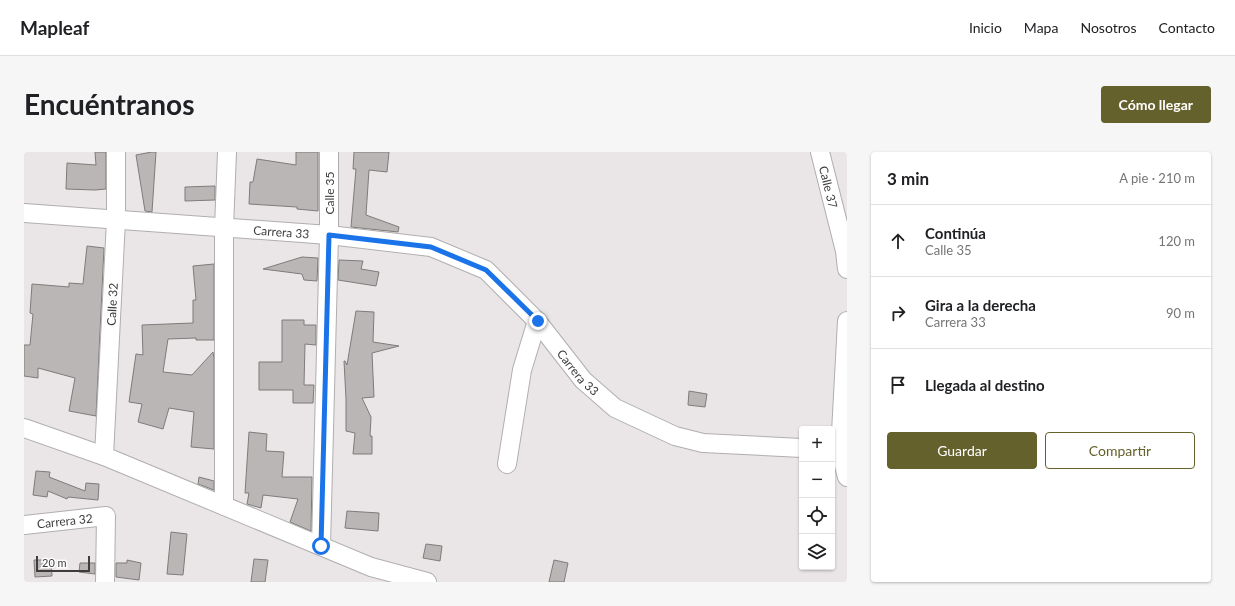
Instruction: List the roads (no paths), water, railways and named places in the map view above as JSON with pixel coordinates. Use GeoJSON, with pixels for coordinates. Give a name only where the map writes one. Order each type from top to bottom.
{"type":"FeatureCollection","features":[{"type":"Feature","properties":{"kind":"street","name":"Calle 32"},"geometry":{"type":"LineString","coordinates":[[104,456],[116,220],[116,152]]}},
{"type":"Feature","properties":{"kind":"street"},"geometry":{"type":"LineString","coordinates":[[224,506],[224,228],[227,152]]}},
{"type":"Feature","properties":{"kind":"street","name":"Calle 35"},"geometry":{"type":"LineString","coordinates":[[321,546],[329,235],[329,152]]}},
{"type":"Feature","properties":{"kind":"street","name":"Calle 37"},"geometry":{"type":"LineString","coordinates":[[820,152],[845,251],[847,269]]}},
{"type":"Feature","properties":{"kind":"street","name":"Carrera 33"},"geometry":{"type":"LineString","coordinates":[[24,213],[329,235],[431,247],[486,270],[538,321],[583,380],[615,408],[675,436],[703,443],[799,448]]}},
{"type":"Feature","properties":{"kind":"street"},"geometry":{"type":"LineString","coordinates":[[507,464],[522,370],[538,321]]}},
{"type":"Feature","properties":{"kind":"street"},"geometry":{"type":"LineString","coordinates":[[847,321],[836,450],[847,477]]}},
{"type":"Feature","properties":{"kind":"street"},"geometry":{"type":"LineString","coordinates":[[24,428],[104,456],[321,546],[372,575],[427,582]]}},
{"type":"Feature","properties":{"kind":"street","name":"Carrera 32"},"geometry":{"type":"LineString","coordinates":[[24,525],[106,516],[105,582]]}}]}
